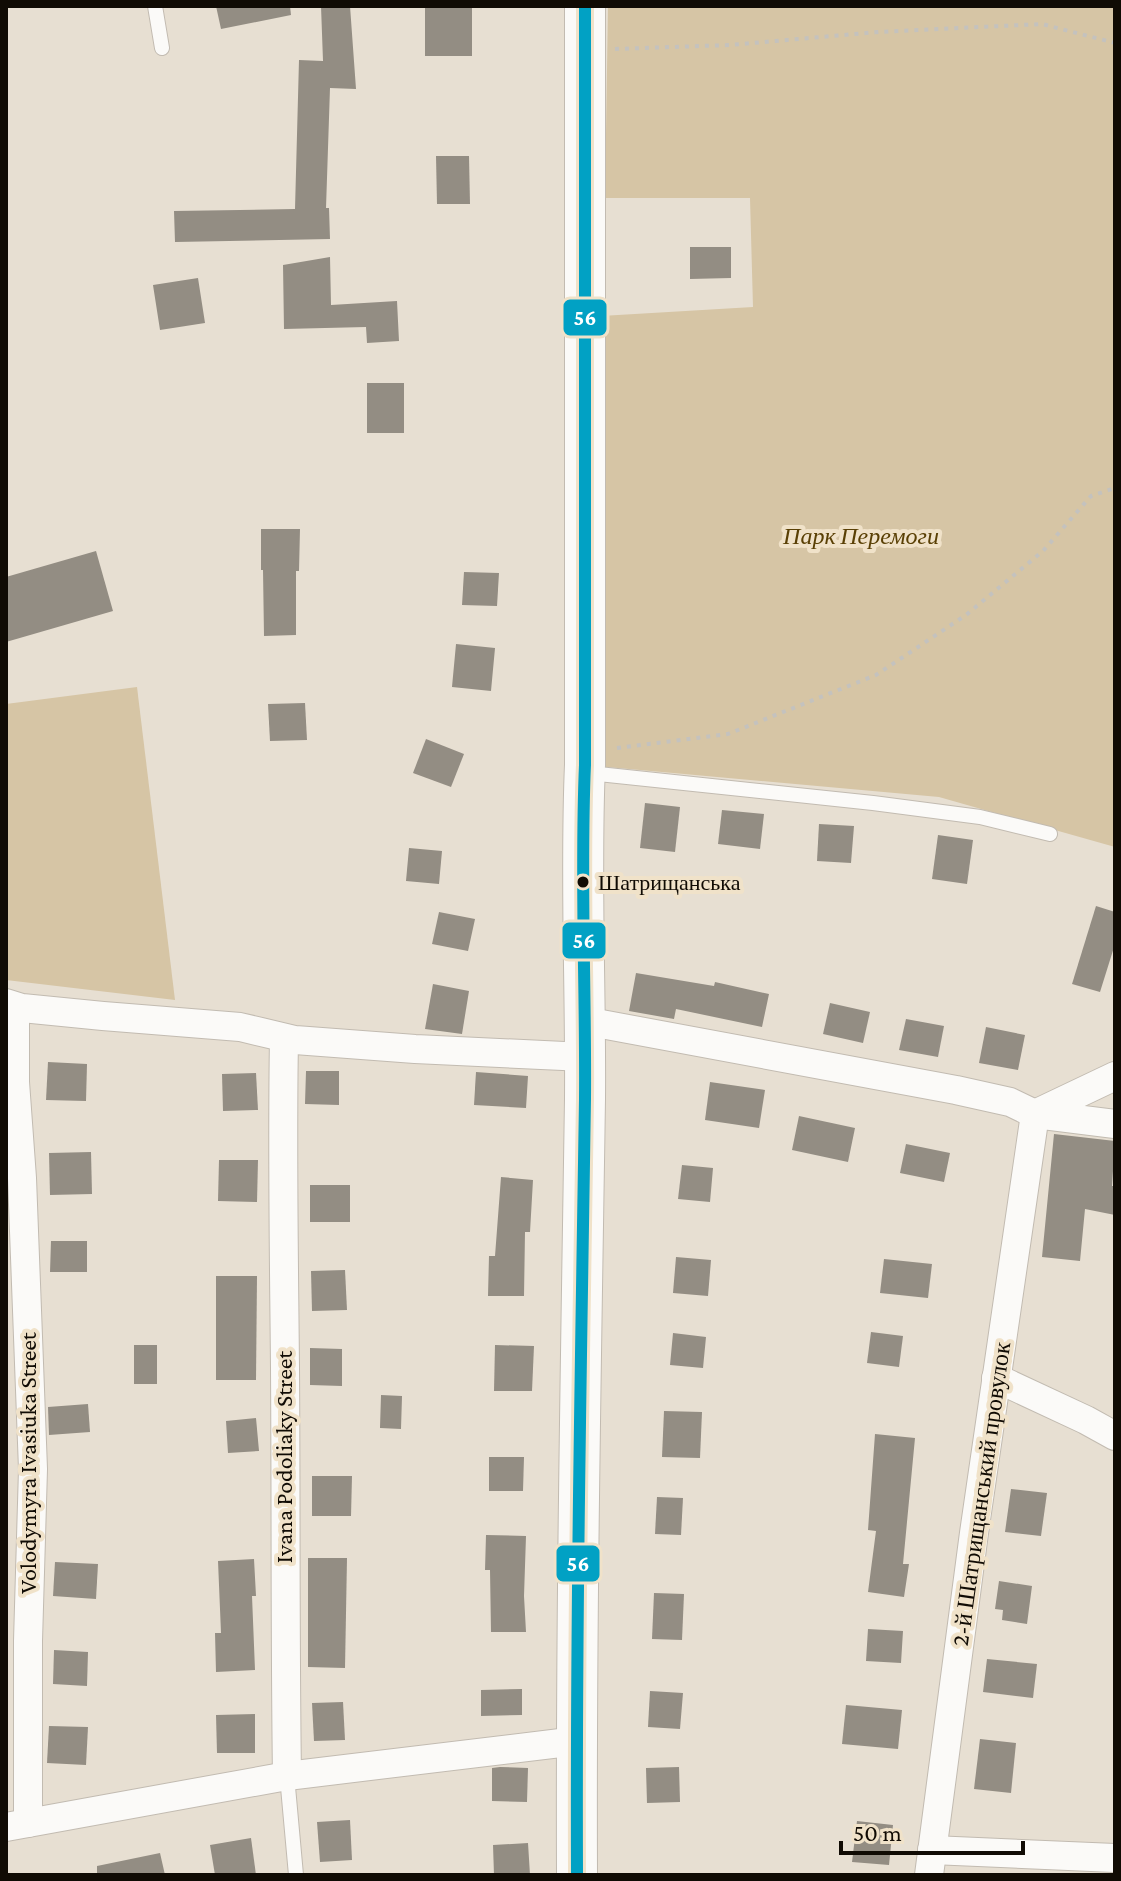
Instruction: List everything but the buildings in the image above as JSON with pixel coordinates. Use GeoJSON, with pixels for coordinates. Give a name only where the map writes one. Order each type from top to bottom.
{"type":"FeatureCollection","features":[{"type":"Feature","properties":{"kind":"street"},"geometry":{"type":"LineString","coordinates":[[577,1875],[585,1039],[582,872],[585,761],[585,6]]}},
{"type":"Feature","properties":{"kind":"street"},"geometry":{"type":"LineString","coordinates":[[11,1005],[240,1027],[284,1039],[415,1049],[585,1039],[956,1090],[1010,1102],[1035,1114],[1115,1124]]}},
{"type":"Feature","properties":{"kind":"street","name":"Volodymyra Ivasiuka Street"},"geometry":{"type":"LineString","coordinates":[[11,1005],[22,1178],[33,1469],[28,1641],[17,1825]]}},
{"type":"Feature","properties":{"kind":"street","name":"Ivana Podoliaky Street"},"geometry":{"type":"LineString","coordinates":[[284,1039],[282,1142],[287,1776]]}},
{"type":"Feature","properties":{"kind":"street"},"geometry":{"type":"LineString","coordinates":[[1035,1114],[1115,1076]]}},
{"type":"Feature","properties":{"kind":"street","name":"2-й Шатрищанський провулок"},"geometry":{"type":"LineString","coordinates":[[930,1863],[1035,1114]]}},
{"type":"Feature","properties":{"kind":"street"},"geometry":{"type":"LineString","coordinates":[[996,1378],[1115,1436]]}},
{"type":"Feature","properties":{"kind":"street"},"geometry":{"type":"LineString","coordinates":[[17,1825],[287,1776],[577,1741]]}},
{"type":"Feature","properties":{"kind":"street"},"geometry":{"type":"LineString","coordinates":[[930,1863],[1115,1858]]}},
{"type":"Feature","properties":{"kind":"lane"},"geometry":{"type":"LineString","coordinates":[[155,6],[162,48]]}},
{"type":"Feature","properties":{"kind":"lane"},"geometry":{"type":"LineString","coordinates":[[585,761],[980,817],[1050,834]]}},
{"type":"Feature","properties":{"kind":"lane","name":"Ivana Podoliaky Street"},"geometry":{"type":"LineString","coordinates":[[287,1776],[296,1875]]}},
{"type":"Feature","properties":{"kind":"path"},"geometry":{"type":"LineString","coordinates":[[584,50],[730,45],[878,32],[1042,24],[1115,43]]}},
{"type":"Feature","properties":{"kind":"path"},"geometry":{"type":"LineString","coordinates":[[585,761],[615,748],[728,734],[876,675],[966,615],[1043,551],[1091,496],[1115,488]]}},
{"type":"Feature","properties":{"kind":"green space","name":"Парк Перемоги"},"geometry":{"type":"Polygon","coordinates":[[[608,6],[1115,6],[1115,847],[939,797],[596,766],[601,316],[753,307],[750,198],[605,198],[608,6]]]}},
{"type":"Feature","properties":{"kind":"green space"},"geometry":{"type":"Polygon","coordinates":[[[137,687],[175,1000],[6,980],[6,704],[137,687]]]}},
{"type":"Feature","properties":{"kind":"transit line","name":"56"},"geometry":{"type":"LineString","coordinates":[[577,1875],[585,1099],[585,6]]}},
{"type":"Feature","properties":{"kind":"place","name":"Шатрищанська"},"geometry":{"type":"Point","coordinates":[583,882]}}]}
